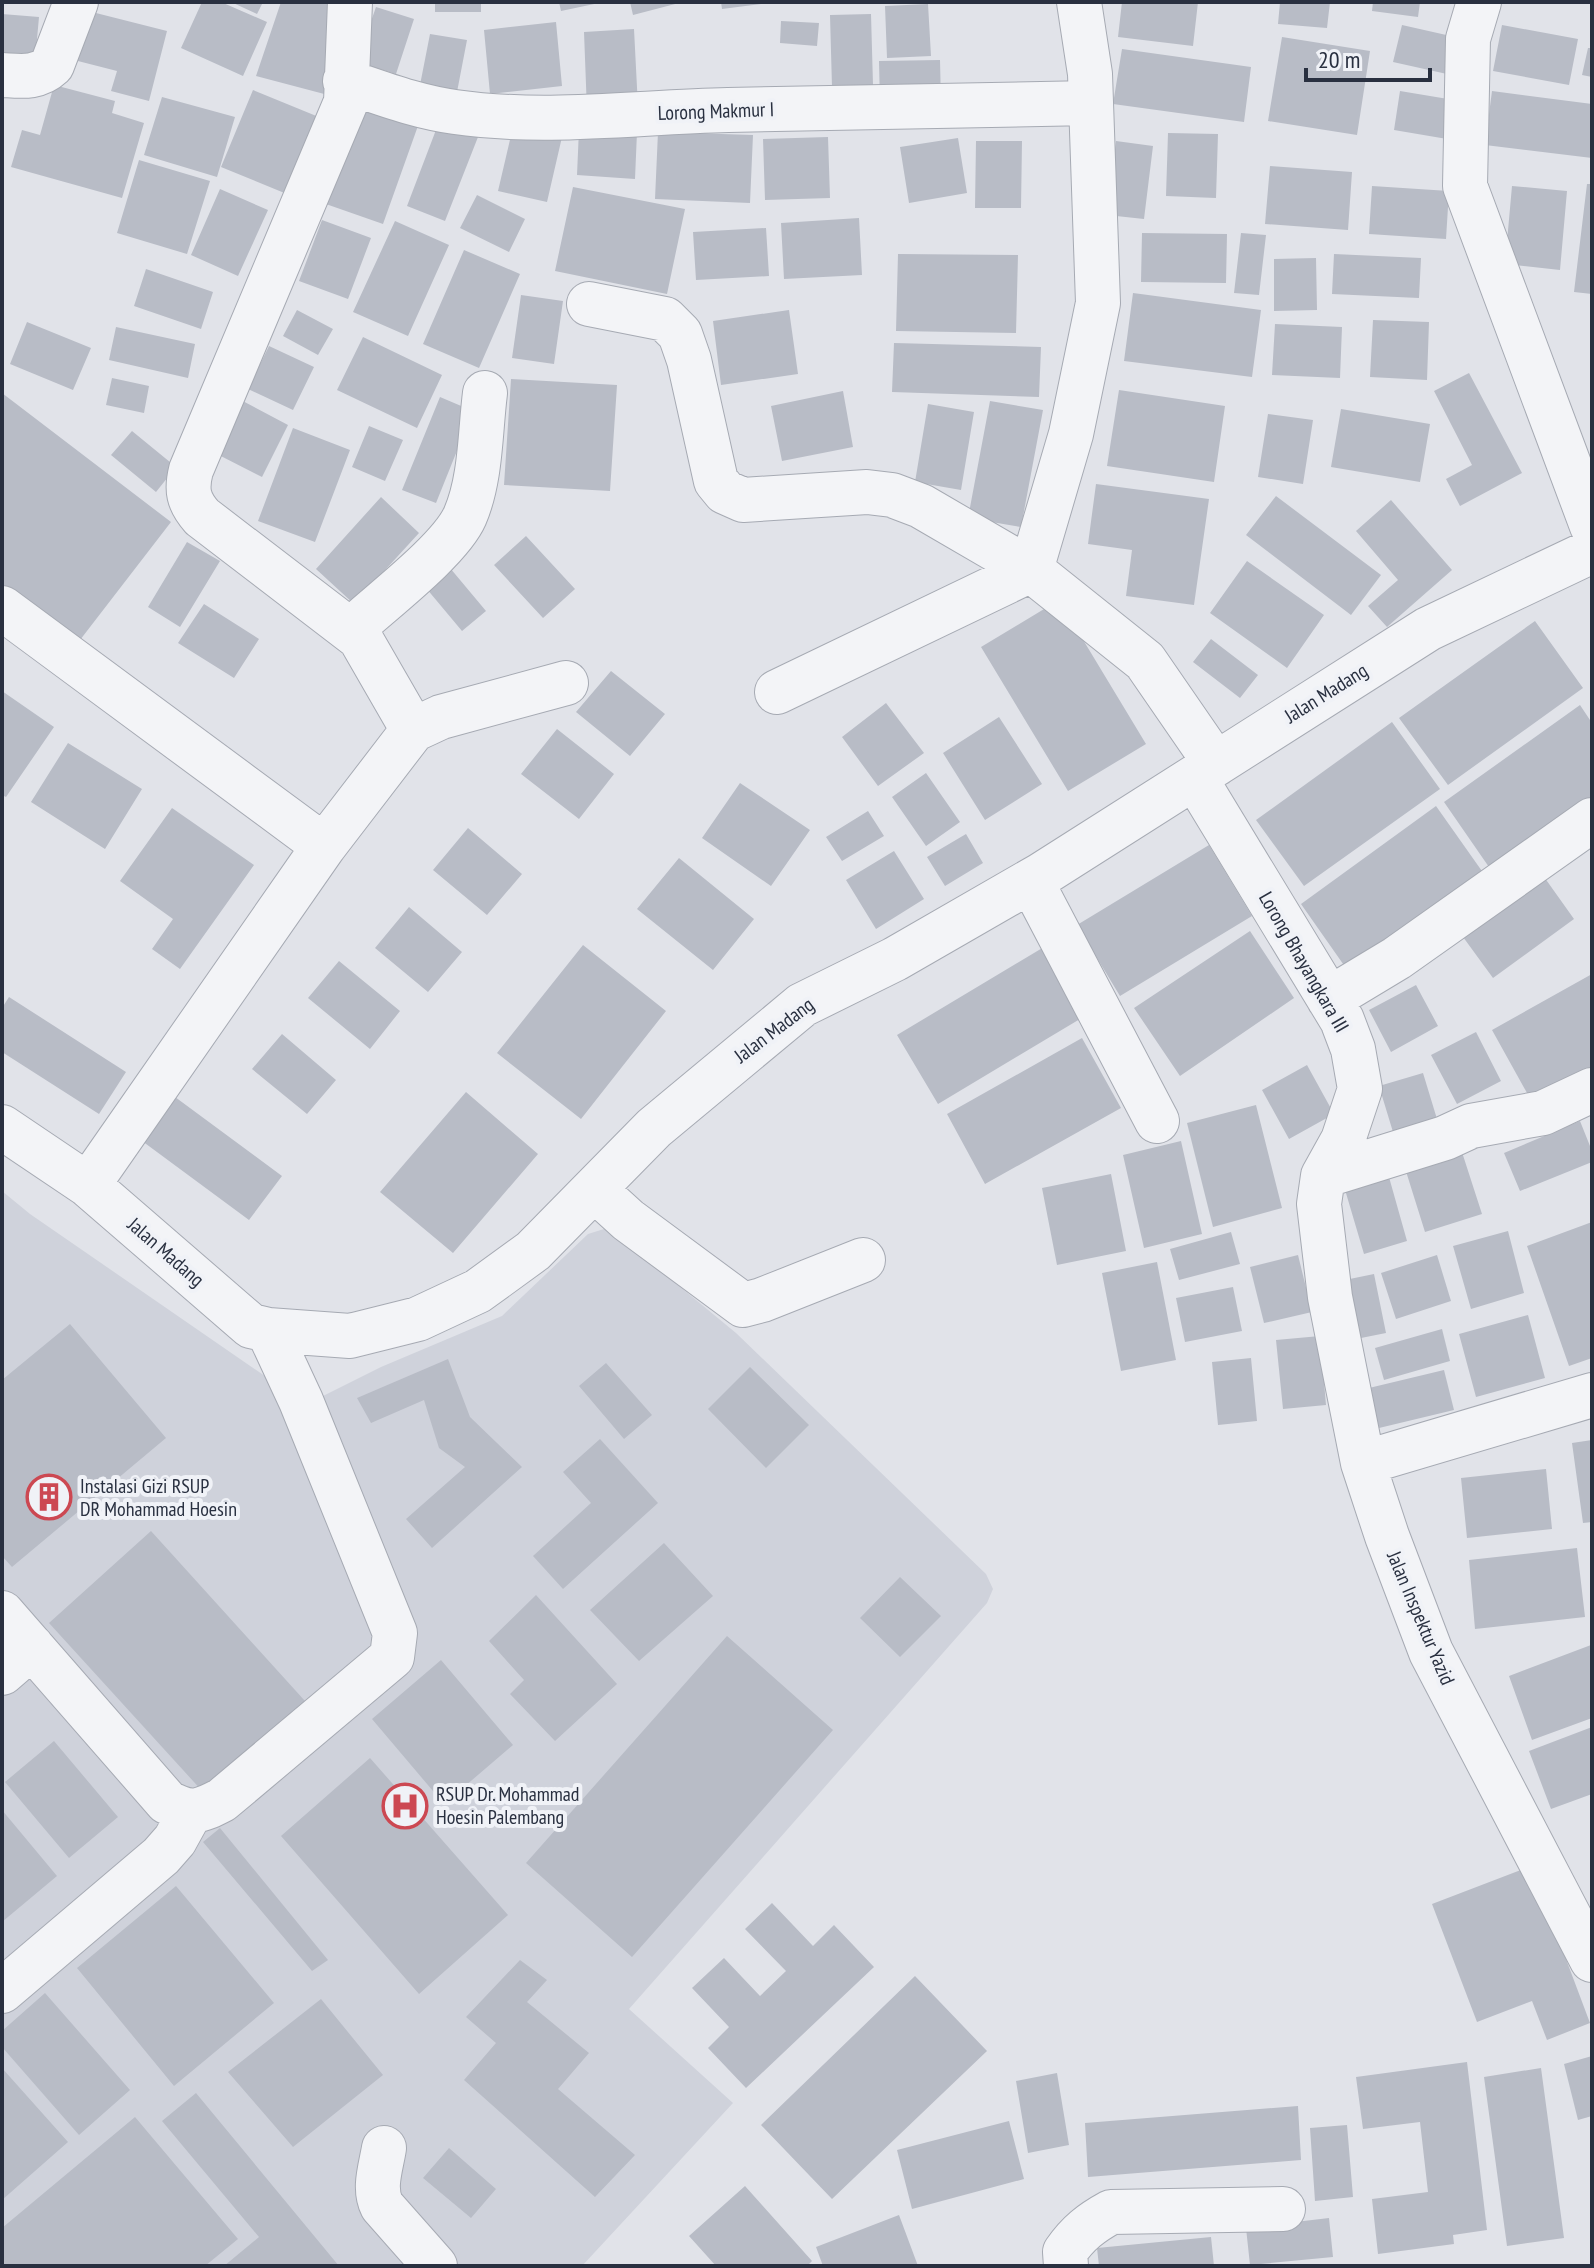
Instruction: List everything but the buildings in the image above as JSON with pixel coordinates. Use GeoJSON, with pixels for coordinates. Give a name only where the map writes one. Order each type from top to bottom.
{"type":"FeatureCollection","features":[{"type":"Feature","properties":{"kind":"street"},"geometry":{"type":"LineString","coordinates":[[2,75],[35,76],[47,70],[52,65],[76,2]]}},
{"type":"Feature","properties":{"kind":"street"},"geometry":{"type":"LineString","coordinates":[[350,2],[346,102],[187,485],[192,506],[202,517],[360,638],[413,730]]}},
{"type":"Feature","properties":{"kind":"street"},"geometry":{"type":"LineString","coordinates":[[777,692],[1031,570],[1071,434],[1098,303],[1090,74],[1079,2]]}},
{"type":"Feature","properties":{"kind":"street"},"geometry":{"type":"LineString","coordinates":[[1479,2],[1468,39],[1465,186],[1592,526]]}},
{"type":"Feature","properties":{"kind":"street","name":"Lorong Makmur I"},"geometry":{"type":"LineString","coordinates":[[345,81],[420,105],[511,118],[723,110],[1091,103]]}},
{"type":"Feature","properties":{"kind":"street","name":"Lorong Bhayangkara III"},"geometry":{"type":"LineString","coordinates":[[589,304],[665,319],[680,334],[689,360],[716,481],[731,497],[743,500],[867,492],[892,495],[921,506],[1031,570],[1145,661],[1342,1020],[1353,1049],[1360,1089],[1343,1140],[1323,1176],[1319,1204],[1330,1297]]}},
{"type":"Feature","properties":{"kind":"street"},"geometry":{"type":"LineString","coordinates":[[360,638],[361,621],[455,535],[466,515],[474,490],[485,393]]}},
{"type":"Feature","properties":{"kind":"street","name":"Jalan Madang"},"geometry":{"type":"LineString","coordinates":[[2,1127],[88,1185],[251,1326],[350,1336],[418,1319],[478,1291],[533,1251],[654,1128],[802,1005],[895,959],[1031,881],[1428,629],[1592,551]]}},
{"type":"Feature","properties":{"kind":"street"},"geometry":{"type":"LineString","coordinates":[[2,608],[324,846]]}},
{"type":"Feature","properties":{"kind":"street"},"geometry":{"type":"LineString","coordinates":[[88,1185],[324,846],[413,730],[441,717],[566,683]]}},
{"type":"Feature","properties":{"kind":"street"},"geometry":{"type":"LineString","coordinates":[[1329,999],[1397,958],[1469,904],[1592,820]]}},
{"type":"Feature","properties":{"kind":"street"},"geometry":{"type":"LineString","coordinates":[[1031,881],[1157,1121]]}},
{"type":"Feature","properties":{"kind":"street"},"geometry":{"type":"LineString","coordinates":[[1323,1176],[1445,1138],[1471,1126],[1543,1113],[1592,1090]]}},
{"type":"Feature","properties":{"kind":"street"},"geometry":{"type":"LineString","coordinates":[[594,1189],[628,1220],[743,1305],[863,1260]]}},
{"type":"Feature","properties":{"kind":"street","name":"Jalan Inspektur Yazid"},"geometry":{"type":"LineString","coordinates":[[1330,1297],[1363,1463],[1431,1652],[1581,1913],[1592,1960]]}},
{"type":"Feature","properties":{"kind":"street"},"geometry":{"type":"LineString","coordinates":[[2,1613],[17,1660],[167,1802],[180,1809],[199,1812],[222,1800],[392,1657],[395,1633],[301,1401],[268,1330]]}},
{"type":"Feature","properties":{"kind":"street"},"geometry":{"type":"LineString","coordinates":[[1363,1463],[1592,1395]]}},
{"type":"Feature","properties":{"kind":"street"},"geometry":{"type":"LineString","coordinates":[[2,1991],[161,1856],[175,1840],[191,1811]]}},
{"type":"Feature","properties":{"kind":"street"},"geometry":{"type":"LineString","coordinates":[[384,2148],[378,2199],[431,2265]]}},
{"type":"Feature","properties":{"kind":"street"},"geometry":{"type":"LineString","coordinates":[[1066,2266],[1065,2252],[1077,2234],[1111,2212],[1283,2209]]}},
{"type":"Feature","properties":{"kind":"shaded area","name":"RSUP Dr. Mohammad Hoesin Palembang"},"geometry":{"type":"Polygon","coordinates":[[[2,1191],[30,1214],[301,1401],[313,1401],[381,1367],[502,1316],[588,1234],[604,1229],[616,1234],[736,1333],[986,1574],[993,1589],[987,1603],[629,2009],[733,2103],[582,2266],[2,2266],[2,1191]]]}},
{"type":"Feature","properties":{"kind":"place","name":"Instalasi Gizi RSUP DR Mohammad Hoesin"},"geometry":{"type":"Point","coordinates":[49,1497]}},
{"type":"Feature","properties":{"kind":"place","name":"RSUP Dr. Mohammad Hoesin Palembang"},"geometry":{"type":"Point","coordinates":[405,1806]}}]}
